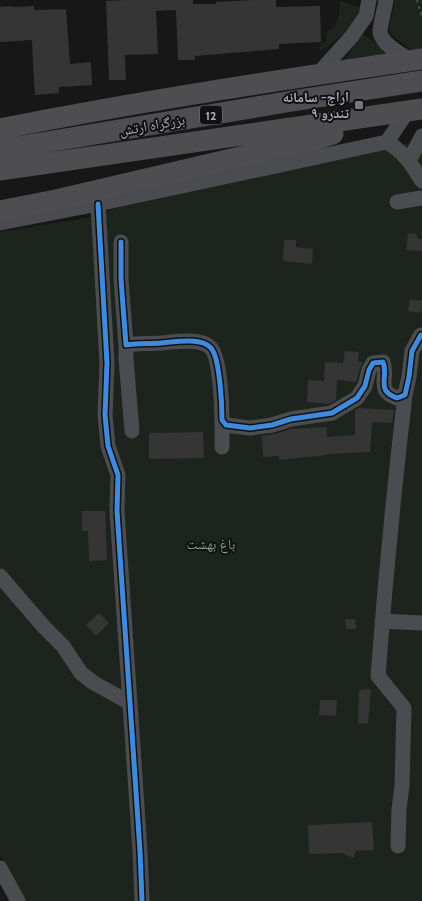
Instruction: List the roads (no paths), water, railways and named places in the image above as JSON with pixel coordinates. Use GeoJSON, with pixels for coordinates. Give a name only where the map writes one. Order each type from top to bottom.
{"type":"FeatureCollection","features":[{"type":"Feature","properties":{"kind":"highway"},"geometry":{"type":"LineString","coordinates":[[0,129],[245,86],[417,60]]}},
{"type":"Feature","properties":{"kind":"highway"},"geometry":{"type":"LineString","coordinates":[[245,86],[286,102],[318,74]]}},
{"type":"Feature","properties":{"kind":"highway","name":"بزرگراه ارتش"},"geometry":{"type":"LineString","coordinates":[[0,150],[422,81]]}},
{"type":"Feature","properties":{"kind":"highway"},"geometry":{"type":"LineString","coordinates":[[0,211],[56,200],[317,139],[415,111]]}},
{"type":"Feature","properties":{"kind":"highway","name":"بزرگراه ارتش"},"geometry":{"type":"LineString","coordinates":[[0,170],[415,111]]}},
{"type":"Feature","properties":{"kind":"highway"},"geometry":{"type":"LineString","coordinates":[[0,121],[67,116]]}},
{"type":"Feature","properties":{"kind":"highway"},"geometry":{"type":"LineString","coordinates":[[0,184],[13,182],[93,158]]}},
{"type":"Feature","properties":{"kind":"street"},"geometry":{"type":"LineString","coordinates":[[318,74],[352,36],[366,16],[369,0]]}},
{"type":"Feature","properties":{"kind":"street"},"geometry":{"type":"LineString","coordinates":[[386,0],[380,32],[393,50],[417,60]]}},
{"type":"Feature","properties":{"kind":"street"},"geometry":{"type":"LineString","coordinates":[[0,223],[388,142],[415,111]]}},
{"type":"Feature","properties":{"kind":"street"},"geometry":{"type":"LineString","coordinates":[[409,161],[422,136]]}},
{"type":"Feature","properties":{"kind":"street"},"geometry":{"type":"LineString","coordinates":[[388,142],[399,149],[422,181]]}},
{"type":"Feature","properties":{"kind":"street"},"geometry":{"type":"LineString","coordinates":[[397,202],[422,198]]}},
{"type":"Feature","properties":{"kind":"street"},"geometry":{"type":"LineString","coordinates":[[98,204],[107,363],[105,415],[108,446],[118,474],[117,511],[142,901]]}},
{"type":"Feature","properties":{"kind":"street"},"geometry":{"type":"LineString","coordinates":[[121,242],[121,278],[132,431]]}},
{"type":"Feature","properties":{"kind":"street"},"geometry":{"type":"LineString","coordinates":[[398,846],[404,708],[378,676],[396,467],[405,395],[412,351],[422,335]]}},
{"type":"Feature","properties":{"kind":"street"},"geometry":{"type":"LineString","coordinates":[[126,345],[135,343],[200,342],[210,346],[217,367],[222,401],[222,447]]}},
{"type":"Feature","properties":{"kind":"street"},"geometry":{"type":"LineString","coordinates":[[222,420],[226,425],[250,428],[332,413],[357,398],[365,386],[373,363],[383,362],[385,367],[384,386],[386,393],[397,398],[405,395]]}},
{"type":"Feature","properties":{"kind":"street"},"geometry":{"type":"LineString","coordinates":[[0,576],[63,646],[81,673],[94,683],[130,703]]}},
{"type":"Feature","properties":{"kind":"street"},"geometry":{"type":"LineString","coordinates":[[382,621],[422,623]]}},
{"type":"Feature","properties":{"kind":"street"},"geometry":{"type":"LineString","coordinates":[[0,868],[18,901]]}},
{"type":"Feature","properties":{"kind":"place","name":"اراج- سامانه ۹ تندرو"},"geometry":{"type":"Point","coordinates":[359,105]}},
{"type":"Feature","properties":{"kind":"park label","name":"باغ بهشت"},"geometry":{"type":"Point","coordinates":[211,544]}}]}
